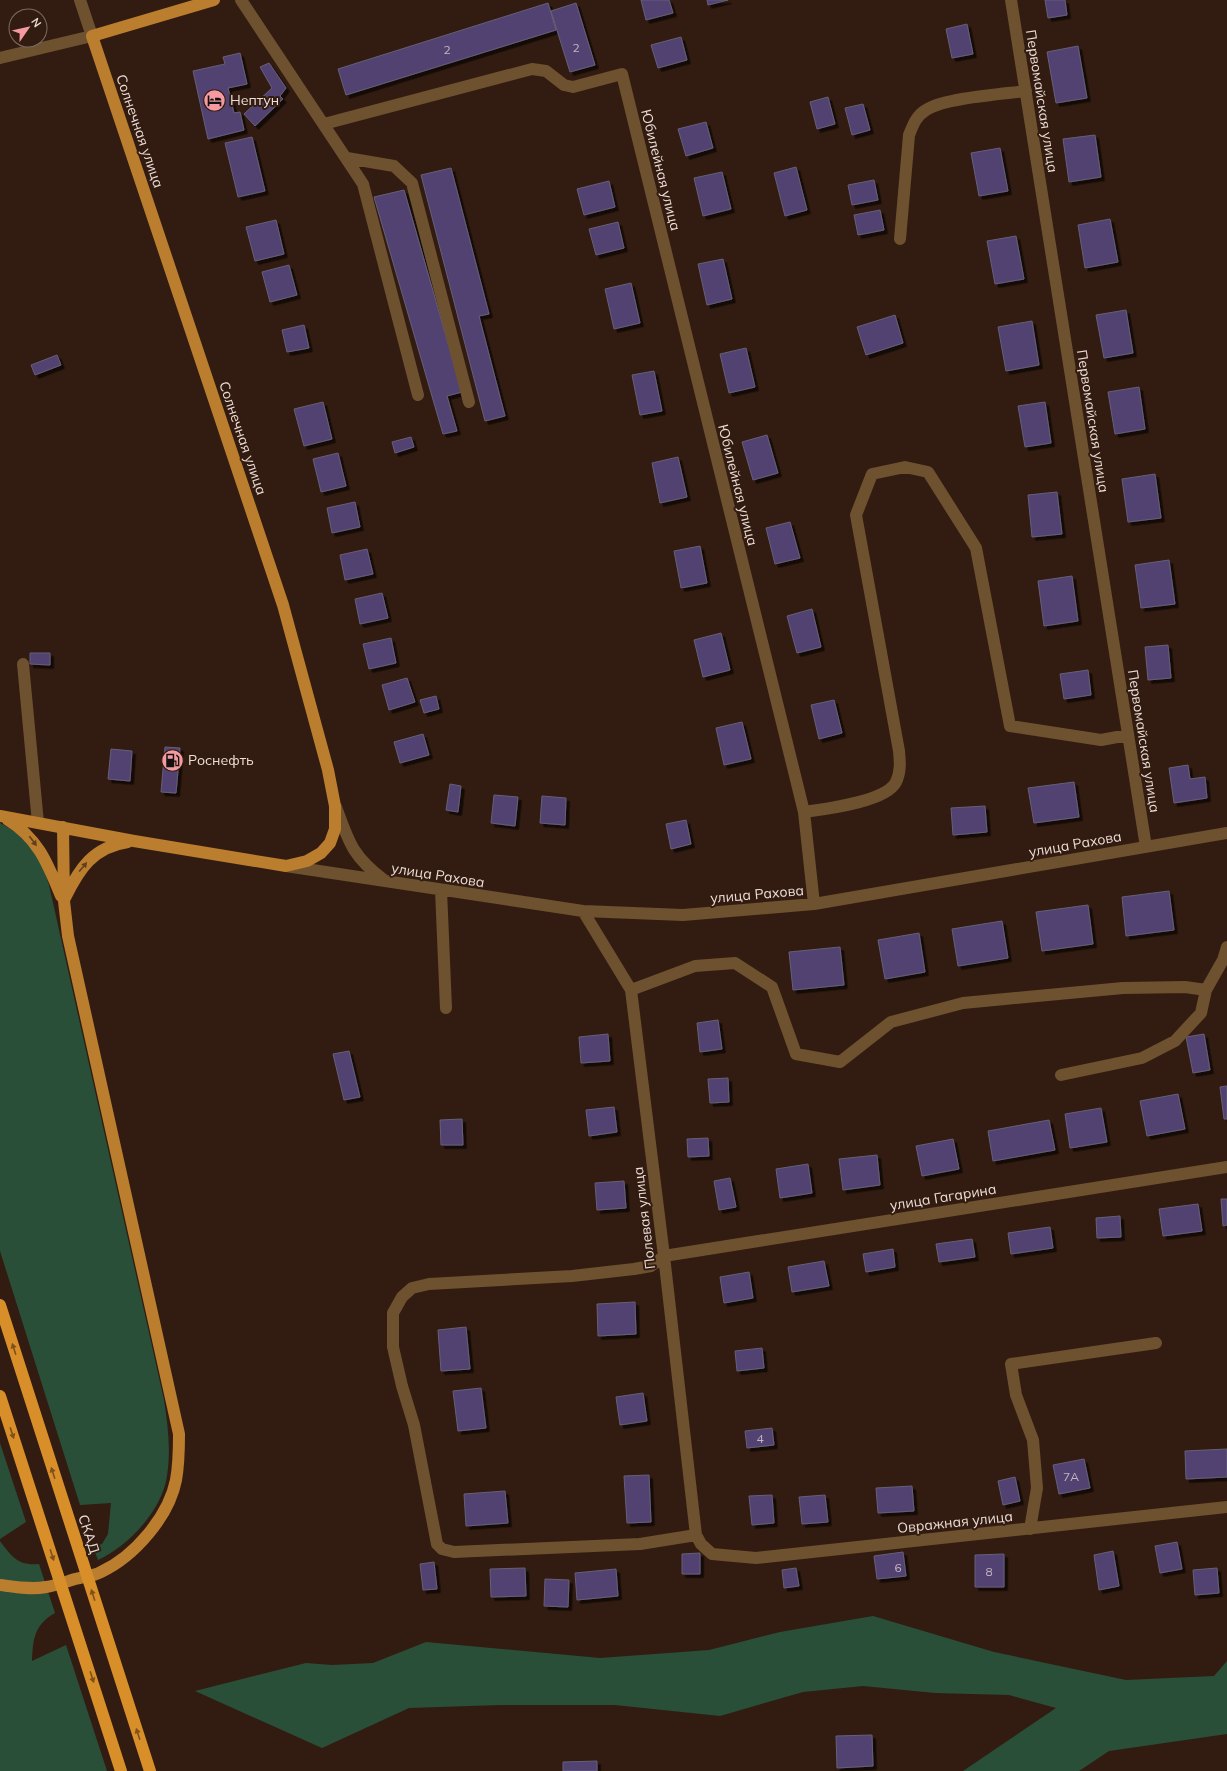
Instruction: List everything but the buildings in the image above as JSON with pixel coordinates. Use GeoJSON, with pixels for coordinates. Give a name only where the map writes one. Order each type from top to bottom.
{"type":"FeatureCollection","features":[{"type":"Feature","properties":{"kind":"highway","name":"СКАД"},"geometry":{"type":"LineString","coordinates":[[0,1305],[150,1771]]}},
{"type":"Feature","properties":{"kind":"highway"},"geometry":{"type":"LineString","coordinates":[[0,1396],[80,1640],[121,1771]]}},
{"type":"Feature","properties":{"kind":"main road"},"geometry":{"type":"LineString","coordinates":[[92,36],[214,0]]}},
{"type":"Feature","properties":{"kind":"main road","name":"Солнечная улица"},"geometry":{"type":"LineString","coordinates":[[92,36],[283,605],[312,706],[335,806],[335,829],[330,842],[321,853],[307,861],[286,866]]}},
{"type":"Feature","properties":{"kind":"main road"},"geometry":{"type":"LineString","coordinates":[[2,816],[134,841],[286,866]]}},
{"type":"Feature","properties":{"kind":"main road"},"geometry":{"type":"LineString","coordinates":[[2,816],[22,828],[33,841],[46,862],[64,901]]}},
{"type":"Feature","properties":{"kind":"main road"},"geometry":{"type":"LineString","coordinates":[[0,1585],[19,1588],[45,1587],[101,1572],[123,1557],[147,1536],[167,1505],[176,1481],[180,1453],[179,1434],[68,936],[64,901],[64,827]]}},
{"type":"Feature","properties":{"kind":"main road"},"geometry":{"type":"LineString","coordinates":[[64,901],[76,876],[91,858],[104,849],[118,844],[134,841]]}},
{"type":"Feature","properties":{"kind":"street","name":"Солнечная улица"},"geometry":{"type":"LineString","coordinates":[[80,0],[92,36]]}},
{"type":"Feature","properties":{"kind":"street"},"geometry":{"type":"LineString","coordinates":[[241,0],[363,184],[418,395]]}},
{"type":"Feature","properties":{"kind":"street","name":"Первомайская улица"},"geometry":{"type":"LineString","coordinates":[[1011,0],[1146,847]]}},
{"type":"Feature","properties":{"kind":"street"},"geometry":{"type":"LineString","coordinates":[[0,58],[92,36]]}},
{"type":"Feature","properties":{"kind":"street","name":"Юбилейная улица"},"geometry":{"type":"LineString","coordinates":[[324,124],[532,69],[546,71],[564,85],[573,87],[622,74],[804,812],[814,904]]}},
{"type":"Feature","properties":{"kind":"street"},"geometry":{"type":"LineString","coordinates":[[900,239],[909,135],[915,119],[925,110],[938,103],[1026,91]]}},
{"type":"Feature","properties":{"kind":"street"},"geometry":{"type":"LineString","coordinates":[[347,158],[394,166],[412,183],[469,402]]}},
{"type":"Feature","properties":{"kind":"street"},"geometry":{"type":"LineString","coordinates":[[804,812],[850,804],[873,798],[896,783],[900,767],[898,744],[856,515],[872,474],[905,467],[928,472],[976,548],[1010,726],[1101,740],[1128,735]]}},
{"type":"Feature","properties":{"kind":"street"},"geometry":{"type":"LineString","coordinates":[[24,664],[38,823]]}},
{"type":"Feature","properties":{"kind":"street"},"geometry":{"type":"LineString","coordinates":[[335,806],[348,840],[358,857],[369,869],[386,882]]}},
{"type":"Feature","properties":{"kind":"street","name":"улица Рахова"},"geometry":{"type":"LineString","coordinates":[[286,866],[583,911],[682,915],[814,904],[1227,833]]}},
{"type":"Feature","properties":{"kind":"street"},"geometry":{"type":"LineString","coordinates":[[440,890],[446,1008]]}},
{"type":"Feature","properties":{"kind":"street","name":"Полевая улица"},"geometry":{"type":"LineString","coordinates":[[583,911],[631,990],[664,1256],[696,1535]]}},
{"type":"Feature","properties":{"kind":"street"},"geometry":{"type":"LineString","coordinates":[[1061,1075],[1142,1058],[1175,1041],[1201,1013],[1206,990],[1223,960],[1227,947]]}},
{"type":"Feature","properties":{"kind":"street"},"geometry":{"type":"LineString","coordinates":[[631,990],[695,966],[735,962],[772,987],[796,1054],[840,1062],[891,1022],[963,1003],[1122,988],[1185,987],[1206,990]]}},
{"type":"Feature","properties":{"kind":"street","name":"улица Гагарина"},"geometry":{"type":"LineString","coordinates":[[664,1256],[1227,1167]]}},
{"type":"Feature","properties":{"kind":"street"},"geometry":{"type":"LineString","coordinates":[[664,1256],[651,1266],[634,1269],[572,1276],[429,1284],[412,1288],[402,1297],[393,1313],[393,1347],[402,1386],[414,1425],[437,1544],[442,1549],[454,1552],[640,1544],[696,1535]]}},
{"type":"Feature","properties":{"kind":"street"},"geometry":{"type":"LineString","coordinates":[[1030,1529],[1037,1488],[1033,1440],[1016,1396],[1011,1364],[1156,1343]]}},
{"type":"Feature","properties":{"kind":"street","name":"Овражная улица"},"geometry":{"type":"LineString","coordinates":[[696,1535],[701,1544],[712,1554],[756,1558],[1227,1507]]}},
{"type":"Feature","properties":{"kind":"green space"},"geometry":{"type":"Polygon","coordinates":[[[0,823],[19,835],[32,848],[41,864],[49,885],[167,1419],[169,1447],[167,1476],[164,1489],[158,1502],[142,1526],[132,1536],[121,1546],[98,1560],[93,1547],[102,1544],[108,1534],[111,1503],[80,1505],[0,1251],[0,823]]]}},
{"type":"Feature","properties":{"kind":"green space"},"geometry":{"type":"Polygon","coordinates":[[[0,1443],[26,1522],[0,1539],[0,1443]]]}},
{"type":"Feature","properties":{"kind":"green space"},"geometry":{"type":"Polygon","coordinates":[[[0,1541],[12,1556],[21,1562],[26,1564],[39,1564],[55,1613],[43,1622],[36,1633],[32,1661],[66,1645],[107,1771],[0,1771],[0,1541]]]}},
{"type":"Feature","properties":{"kind":"green space"},"geometry":{"type":"Polygon","coordinates":[[[873,1616],[994,1652],[1126,1680],[1214,1676],[1227,1661],[1227,1734],[1109,1751],[1079,1771],[963,1771],[1056,1708],[1009,1695],[935,1693],[863,1686],[803,1692],[720,1716],[615,1705],[500,1705],[409,1708],[322,1748],[195,1691],[306,1663],[332,1665],[373,1663],[426,1642],[600,1658],[709,1650],[780,1632],[873,1616]]]}},
{"type":"Feature","properties":{"kind":"place","name":"Нептун"},"geometry":{"type":"Point","coordinates":[215,100]}},
{"type":"Feature","properties":{"kind":"place","name":"Роснефть"},"geometry":{"type":"Point","coordinates":[172,760]}}]}
